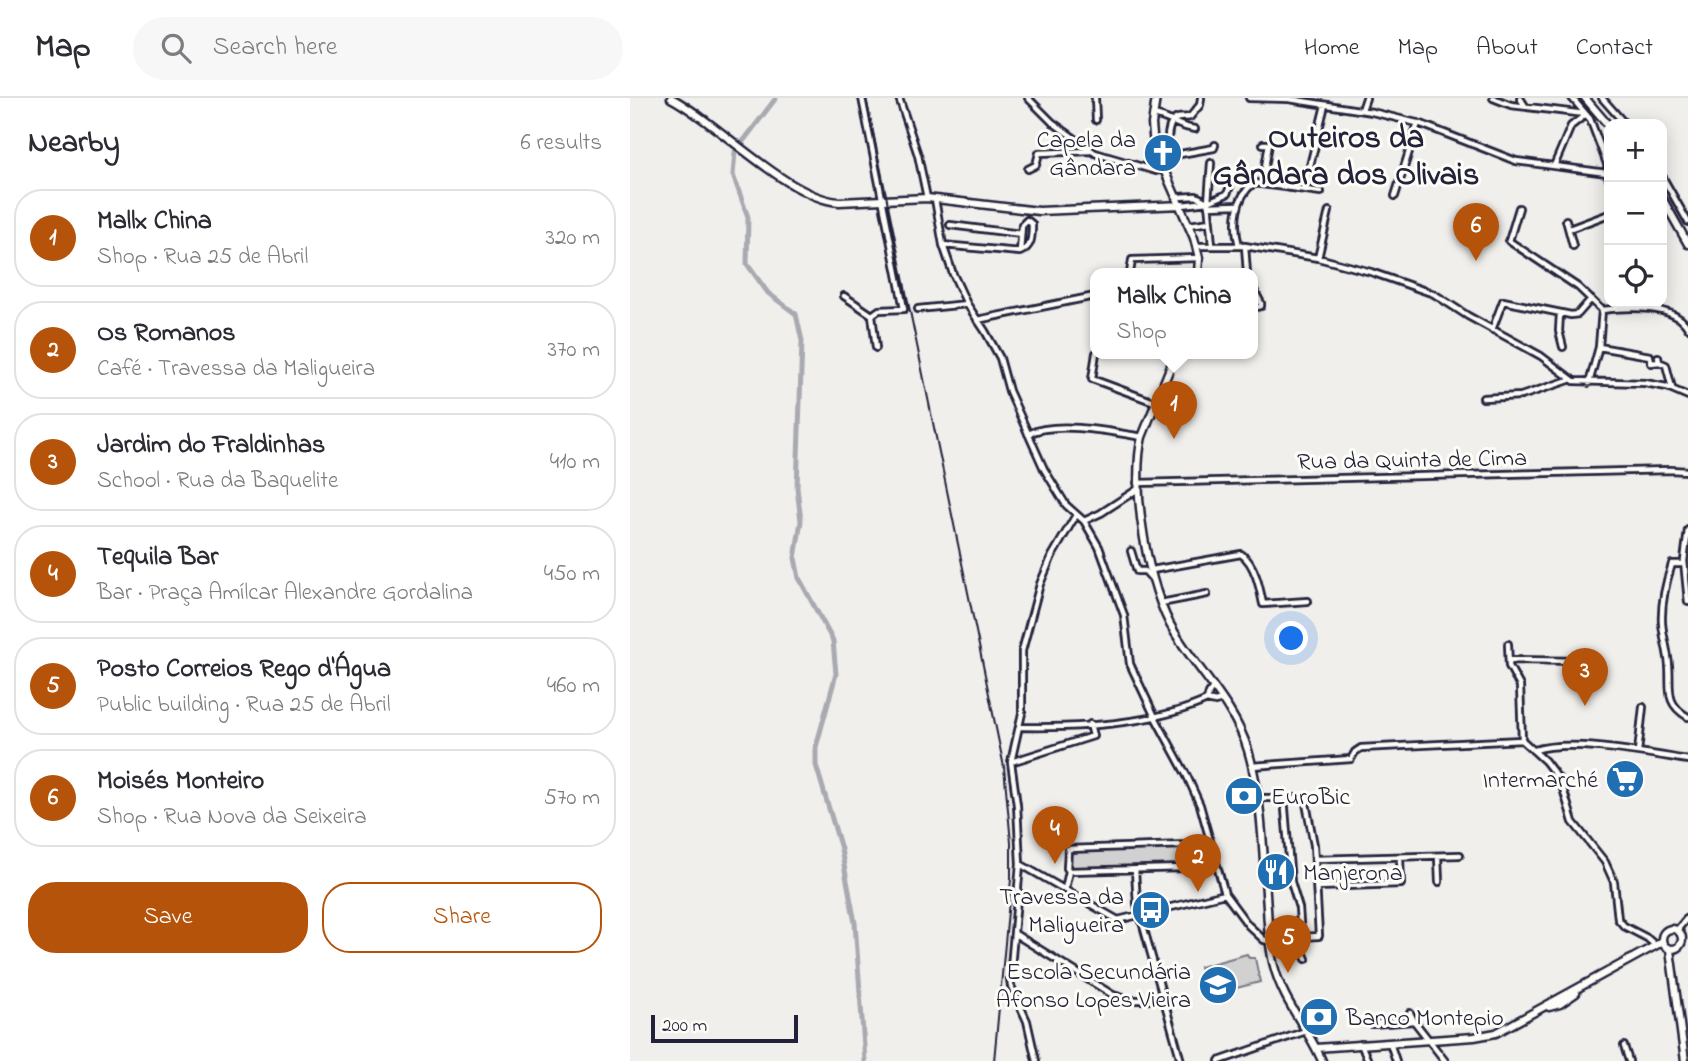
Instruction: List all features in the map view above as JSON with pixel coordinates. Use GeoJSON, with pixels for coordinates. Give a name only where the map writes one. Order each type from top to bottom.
{"type":"FeatureCollection","features":[{"type":"Feature","properties":{"kind":"main road"},"geometry":{"type":"LineString","coordinates":[[671,98],[786,180],[813,196],[839,202],[931,199],[1040,211],[1182,205]]}},
{"type":"Feature","properties":{"kind":"main road"},"geometry":{"type":"LineString","coordinates":[[1156,98],[1153,138],[1159,160],[1182,205],[1197,246],[1198,268]]}},
{"type":"Feature","properties":{"kind":"main road"},"geometry":{"type":"LineString","coordinates":[[1585,98],[1604,120]]}},
{"type":"Feature","properties":{"kind":"main road"},"geometry":{"type":"LineString","coordinates":[[1667,207],[1688,244]]}},
{"type":"Feature","properties":{"kind":"main road"},"geometry":{"type":"LineString","coordinates":[[1174,359],[1142,437],[1137,486],[1152,570],[1171,628],[1237,723],[1252,766],[1258,798],[1273,961],[1280,984],[1298,1021],[1322,1061]]}},
{"type":"Feature","properties":{"kind":"main road"},"geometry":{"type":"LineString","coordinates":[[1316,1048],[1474,1037],[1496,1033],[1560,1001],[1659,944],[1666,931],[1677,930],[1685,942],[1670,950],[1659,944]]}},
{"type":"Feature","properties":{"kind":"main road"},"geometry":{"type":"LineString","coordinates":[[1670,950],[1685,1061]]}},
{"type":"Feature","properties":{"kind":"street"},"geometry":{"type":"LineString","coordinates":[[862,98],[904,309],[879,310],[872,315]]}},
{"type":"Feature","properties":{"kind":"street"},"geometry":{"type":"LineString","coordinates":[[899,98],[953,274],[967,304],[1000,358],[1009,391],[1052,484],[1066,505],[1084,521],[1099,547],[1120,601],[1127,628],[1130,664],[1154,718],[1200,805],[1225,894],[1261,938],[1270,941]]}},
{"type":"Feature","properties":{"kind":"street"},"geometry":{"type":"LineString","coordinates":[[1028,98],[1052,122],[1092,151],[1156,171],[1164,169]]}},
{"type":"Feature","properties":{"kind":"street"},"geometry":{"type":"LineString","coordinates":[[1095,98],[1096,120]]}},
{"type":"Feature","properties":{"kind":"street"},"geometry":{"type":"LineString","coordinates":[[1169,156],[1168,136],[1173,122],[1179,118],[1190,117],[1200,105],[1201,98]]}},
{"type":"Feature","properties":{"kind":"street"},"geometry":{"type":"LineString","coordinates":[[1249,98],[1289,99],[1362,110],[1418,123],[1516,161],[1604,173]]}},
{"type":"Feature","properties":{"kind":"street"},"geometry":{"type":"LineString","coordinates":[[1362,110],[1366,98]]}},
{"type":"Feature","properties":{"kind":"street"},"geometry":{"type":"LineString","coordinates":[[1493,98],[1500,102],[1586,114]]}},
{"type":"Feature","properties":{"kind":"street"},"geometry":{"type":"LineString","coordinates":[[1520,98],[1526,106]]}},
{"type":"Feature","properties":{"kind":"street"},"geometry":{"type":"LineString","coordinates":[[1572,98],[1590,119],[1604,158]]}},
{"type":"Feature","properties":{"kind":"street"},"geometry":{"type":"LineString","coordinates":[[1602,98],[1621,119]]}},
{"type":"Feature","properties":{"kind":"street"},"geometry":{"type":"LineString","coordinates":[[1304,190],[1325,105]]}},
{"type":"Feature","properties":{"kind":"street"},"geometry":{"type":"LineString","coordinates":[[1554,166],[1571,126],[1586,114]]}},
{"type":"Feature","properties":{"kind":"street"},"geometry":{"type":"LineString","coordinates":[[1153,115],[1171,119],[1177,126],[1195,129]]}},
{"type":"Feature","properties":{"kind":"street"},"geometry":{"type":"LineString","coordinates":[[1395,196],[1418,123]]}},
{"type":"Feature","properties":{"kind":"street"},"geometry":{"type":"LineString","coordinates":[[1262,184],[1269,144],[1263,144]]}},
{"type":"Feature","properties":{"kind":"street"},"geometry":{"type":"LineString","coordinates":[[1159,160],[1214,148],[1215,145]]}},
{"type":"Feature","properties":{"kind":"street"},"geometry":{"type":"LineString","coordinates":[[1028,169],[1036,166],[1040,153],[1092,151]]}},
{"type":"Feature","properties":{"kind":"street"},"geometry":{"type":"LineString","coordinates":[[1211,163],[1208,204],[1212,246]]}},
{"type":"Feature","properties":{"kind":"street"},"geometry":{"type":"LineString","coordinates":[[1665,182],[1688,222]]}},
{"type":"Feature","properties":{"kind":"street"},"geometry":{"type":"LineString","coordinates":[[1246,268],[1237,205],[1248,187],[1254,183],[1321,192]]}},
{"type":"Feature","properties":{"kind":"street"},"geometry":{"type":"LineString","coordinates":[[1208,204],[1227,194],[1231,184]]}},
{"type":"Feature","properties":{"kind":"street"},"geometry":{"type":"LineString","coordinates":[[1178,197],[1196,196],[1208,204]]}},
{"type":"Feature","properties":{"kind":"street"},"geometry":{"type":"LineString","coordinates":[[1182,205],[1237,205]]}},
{"type":"Feature","properties":{"kind":"street"},"geometry":{"type":"LineString","coordinates":[[1519,208],[1509,241],[1578,287],[1602,310],[1662,310],[1680,317],[1688,328]]}},
{"type":"Feature","properties":{"kind":"street"},"geometry":{"type":"LineString","coordinates":[[1318,258],[1329,211]]}},
{"type":"Feature","properties":{"kind":"street"},"geometry":{"type":"LineString","coordinates":[[1569,229],[1604,216]]}},
{"type":"Feature","properties":{"kind":"street"},"geometry":{"type":"LineString","coordinates":[[1566,220],[1573,246]]}},
{"type":"Feature","properties":{"kind":"street"},"geometry":{"type":"LineString","coordinates":[[943,245],[1020,253],[1030,244],[1031,222],[1023,222],[1020,253]]}},
{"type":"Feature","properties":{"kind":"street"},"geometry":{"type":"LineString","coordinates":[[1189,225],[1210,222]]}},
{"type":"Feature","properties":{"kind":"street"},"geometry":{"type":"LineString","coordinates":[[950,225],[1021,234]]}},
{"type":"Feature","properties":{"kind":"street"},"geometry":{"type":"LineString","coordinates":[[1197,246],[1242,246],[1318,258],[1364,270],[1428,292],[1545,359],[1570,379],[1589,383],[1645,383],[1688,396]]}},
{"type":"Feature","properties":{"kind":"street"},"geometry":{"type":"LineString","coordinates":[[1131,268],[1132,260],[1199,258]]}},
{"type":"Feature","properties":{"kind":"street"},"geometry":{"type":"LineString","coordinates":[[844,296],[872,315],[876,348]]}},
{"type":"Feature","properties":{"kind":"street"},"geometry":{"type":"LineString","coordinates":[[977,320],[1090,297]]}},
{"type":"Feature","properties":{"kind":"street"},"geometry":{"type":"LineString","coordinates":[[1492,330],[1503,301],[1578,314],[1591,299]]}},
{"type":"Feature","properties":{"kind":"street"},"geometry":{"type":"LineString","coordinates":[[918,309],[967,304]]}},
{"type":"Feature","properties":{"kind":"street"},"geometry":{"type":"LineString","coordinates":[[1589,383],[1599,347],[1602,310]]}},
{"type":"Feature","properties":{"kind":"street"},"geometry":{"type":"LineString","coordinates":[[1560,313],[1559,331],[1563,346]]}},
{"type":"Feature","properties":{"kind":"street"},"geometry":{"type":"LineString","coordinates":[[1599,347],[1650,356],[1651,363],[1659,360],[1666,365],[1672,389]]}},
{"type":"Feature","properties":{"kind":"street"},"geometry":{"type":"LineString","coordinates":[[1095,359],[1092,379],[1157,403]]}},
{"type":"Feature","properties":{"kind":"street"},"geometry":{"type":"LineString","coordinates":[[1483,398],[1521,396],[1570,379]]}},
{"type":"Feature","properties":{"kind":"street"},"geometry":{"type":"LineString","coordinates":[[1164,386],[1180,394],[1182,389]]}},
{"type":"Feature","properties":{"kind":"street"},"geometry":{"type":"LineString","coordinates":[[1028,433],[1084,428],[1142,437]]}},
{"type":"Feature","properties":{"kind":"street","name":"Rua da Quinta de Cima"},"geometry":{"type":"LineString","coordinates":[[1137,486],[1688,471]]}},
{"type":"Feature","properties":{"kind":"street"},"geometry":{"type":"LineString","coordinates":[[1084,521],[1101,513],[1137,486]]}},
{"type":"Feature","properties":{"kind":"street"},"geometry":{"type":"LineString","coordinates":[[1036,1061],[1027,1021],[1011,986],[1020,864],[1017,805],[1011,762],[1021,727],[1021,665],[1027,629],[1044,573],[1076,515]]}},
{"type":"Feature","properties":{"kind":"street"},"geometry":{"type":"LineString","coordinates":[[1688,530],[1684,564],[1688,602]]}},
{"type":"Feature","properties":{"kind":"street"},"geometry":{"type":"LineString","coordinates":[[1131,551],[1137,571],[1145,571],[1155,580]]}},
{"type":"Feature","properties":{"kind":"street"},"geometry":{"type":"LineString","coordinates":[[1152,570],[1241,554],[1248,559],[1264,606],[1308,601]]}},
{"type":"Feature","properties":{"kind":"street"},"geometry":{"type":"LineString","coordinates":[[1684,564],[1672,564],[1662,610],[1669,669],[1667,686],[1674,706],[1688,718]]}},
{"type":"Feature","properties":{"kind":"street"},"geometry":{"type":"LineString","coordinates":[[1161,603],[1207,594]]}},
{"type":"Feature","properties":{"kind":"street"},"geometry":{"type":"LineString","coordinates":[[1508,644],[1509,666],[1520,686],[1522,740]]}},
{"type":"Feature","properties":{"kind":"street"},"geometry":{"type":"LineString","coordinates":[[1508,660],[1581,661]]}},
{"type":"Feature","properties":{"kind":"street"},"geometry":{"type":"LineString","coordinates":[[1207,700],[1213,687]]}},
{"type":"Feature","properties":{"kind":"street"},"geometry":{"type":"LineString","coordinates":[[1021,727],[1154,718],[1207,700],[1222,700]]}},
{"type":"Feature","properties":{"kind":"street"},"geometry":{"type":"LineString","coordinates":[[1638,752],[1643,707]]}},
{"type":"Feature","properties":{"kind":"street"},"geometry":{"type":"LineString","coordinates":[[1011,762],[1093,736],[1090,724]]}},
{"type":"Feature","properties":{"kind":"street"},"geometry":{"type":"LineString","coordinates":[[1252,766],[1352,759],[1355,752],[1361,748],[1522,740],[1535,750],[1561,782],[1570,816],[1576,827],[1607,866],[1614,882],[1618,919],[1624,926],[1659,944]]}},
{"type":"Feature","properties":{"kind":"street"},"geometry":{"type":"LineString","coordinates":[[1535,750],[1557,746],[1638,752],[1688,760]]}},
{"type":"Feature","properties":{"kind":"street"},"geometry":{"type":"LineString","coordinates":[[1284,797],[1291,882],[1298,902],[1302,950],[1306,959]]}},
{"type":"Feature","properties":{"kind":"street"},"geometry":{"type":"LineString","coordinates":[[1258,798],[1305,798],[1315,859],[1319,936],[1301,937]]}},
{"type":"Feature","properties":{"kind":"street"},"geometry":{"type":"LineString","coordinates":[[1065,890],[1069,871],[1068,849],[1186,845],[1209,841]]}},
{"type":"Feature","properties":{"kind":"street"},"geometry":{"type":"LineString","coordinates":[[1069,871],[1186,867],[1186,845]]}},
{"type":"Feature","properties":{"kind":"street"},"geometry":{"type":"LineString","coordinates":[[1315,859],[1460,855]]}},
{"type":"Feature","properties":{"kind":"street"},"geometry":{"type":"LineString","coordinates":[[1438,857],[1439,882]]}},
{"type":"Feature","properties":{"kind":"street"},"geometry":{"type":"LineString","coordinates":[[1317,887],[1401,884],[1400,858]]}},
{"type":"Feature","properties":{"kind":"street"},"geometry":{"type":"LineString","coordinates":[[1020,864],[1118,920],[1225,894]]}},
{"type":"Feature","properties":{"kind":"street"},"geometry":{"type":"LineString","coordinates":[[1135,870],[1137,904],[1181,1061]]}},
{"type":"Feature","properties":{"kind":"street"},"geometry":{"type":"LineString","coordinates":[[1677,930],[1688,917]]}},
{"type":"Feature","properties":{"kind":"street"},"geometry":{"type":"LineString","coordinates":[[1268,924],[1300,922]]}},
{"type":"Feature","properties":{"kind":"street"},"geometry":{"type":"LineString","coordinates":[[1015,934],[1113,995],[1130,1000],[1165,1000]]}},
{"type":"Feature","properties":{"kind":"street"},"geometry":{"type":"LineString","coordinates":[[1410,1013],[1445,1061]]}},
{"type":"Feature","properties":{"kind":"street"},"geometry":{"type":"LineString","coordinates":[[1372,1024],[1414,1021]]}},
{"type":"Feature","properties":{"kind":"street"},"geometry":{"type":"LineString","coordinates":[[1219,1061],[1306,1031]]}},
{"type":"Feature","properties":{"kind":"street"},"geometry":{"type":"LineString","coordinates":[[1390,1042],[1396,1061]]}},
{"type":"Feature","properties":{"kind":"street"},"geometry":{"type":"LineString","coordinates":[[1361,1044],[1368,1061]]}},
{"type":"Feature","properties":{"kind":"street"},"geometry":{"type":"LineString","coordinates":[[1624,1046],[1629,1061]]}},
{"type":"Feature","properties":{"kind":"shaded area"},"geometry":{"type":"Polygon","coordinates":[[[1184,848],[1183,865],[1069,866],[1072,850],[1184,848]]]}},
{"type":"Feature","properties":{"kind":"shaded area"},"geometry":{"type":"Polygon","coordinates":[[[1247,954],[1249,958],[1255,958],[1260,982],[1209,995],[1200,967],[1247,954]]]}},
{"type":"Feature","properties":{"kind":"waterway"},"geometry":{"type":"LineString","coordinates":[[776,98],[735,152],[733,175],[748,217],[747,264],[768,293],[796,314],[802,341],[797,488],[801,521],[795,558],[799,578],[833,641],[836,674],[816,747],[816,765],[841,849],[855,923],[865,1061]]}},
{"type":"Feature","properties":{"kind":"railway"},"geometry":{"type":"LineString","coordinates":[[866,98],[1004,767],[1011,843],[1011,879],[994,1061]]}},
{"type":"Feature","properties":{"kind":"place","name":"Capela da Gândara"},"geometry":{"type":"Point","coordinates":[1163,153]}},
{"type":"Feature","properties":{"kind":"place","name":"Moisés Monteiro"},"geometry":{"type":"Point","coordinates":[1476,261]}},
{"type":"Feature","properties":{"kind":"place","name":"Mallx China"},"geometry":{"type":"Point","coordinates":[1174,439]}},
{"type":"Feature","properties":{"kind":"place","name":"Jardim do Fraldinhas"},"geometry":{"type":"Point","coordinates":[1585,706]}},
{"type":"Feature","properties":{"kind":"place","name":"Intermarché"},"geometry":{"type":"Point","coordinates":[1625,779]}},
{"type":"Feature","properties":{"kind":"place","name":"EuroBic"},"geometry":{"type":"Point","coordinates":[1244,796]}},
{"type":"Feature","properties":{"kind":"place","name":"Tequila Bar"},"geometry":{"type":"Point","coordinates":[1055,864]}},
{"type":"Feature","properties":{"kind":"place","name":"Manjerona"},"geometry":{"type":"Point","coordinates":[1276,872]}},
{"type":"Feature","properties":{"kind":"place","name":"Os Romanos"},"geometry":{"type":"Point","coordinates":[1198,892]}},
{"type":"Feature","properties":{"kind":"place","name":"Travessa da Maligueira"},"geometry":{"type":"Point","coordinates":[1151,910]}},
{"type":"Feature","properties":{"kind":"place","name":"Posto Correios Rego d'Água"},"geometry":{"type":"Point","coordinates":[1288,973]}},
{"type":"Feature","properties":{"kind":"place","name":"Escola Secundária Afonso Lopes Vieira"},"geometry":{"type":"Point","coordinates":[1218,985]}},
{"type":"Feature","properties":{"kind":"place","name":"Banco Montepio"},"geometry":{"type":"Point","coordinates":[1319,1017]}},
{"type":"Feature","properties":{"kind":"district","name":"Outeiros da Gândara dos Olivais"},"geometry":{"type":"Point","coordinates":[1346,154]}}]}
